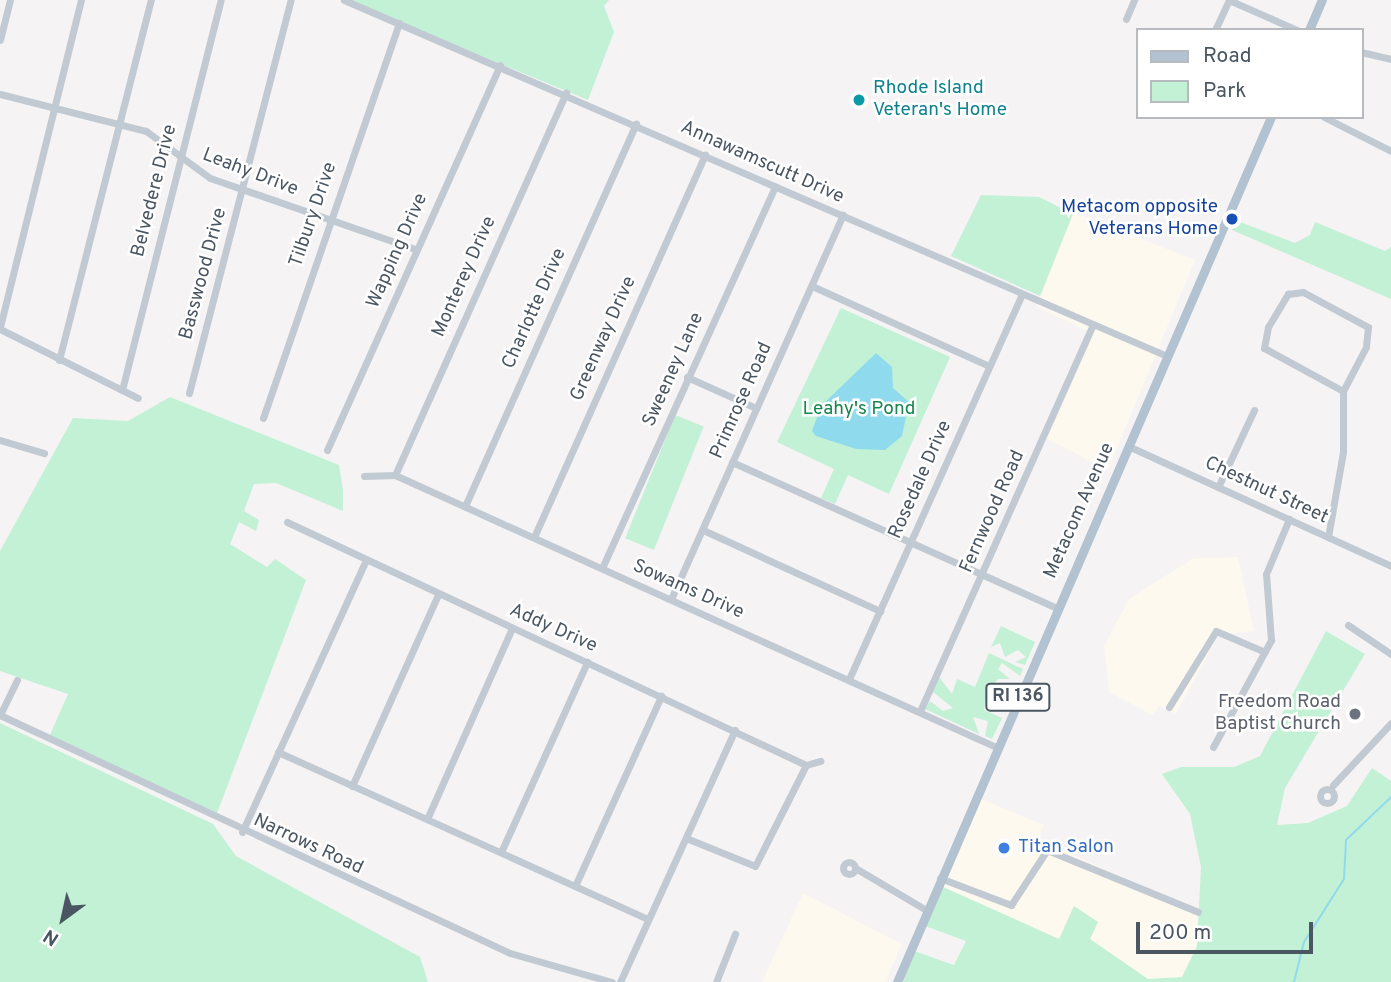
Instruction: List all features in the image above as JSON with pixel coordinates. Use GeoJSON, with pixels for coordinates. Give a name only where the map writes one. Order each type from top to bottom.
{"type":"FeatureCollection","features":[{"type":"Feature","properties":{"kind":"main road"},"geometry":{"type":"LineString","coordinates":[[1310,28],[1322,0]]}},
{"type":"Feature","properties":{"kind":"main road","name":"Metacom Avenue"},"geometry":{"type":"LineString","coordinates":[[895,982],[1270,119]]}},
{"type":"Feature","properties":{"kind":"street"},"geometry":{"type":"LineString","coordinates":[[0,40],[10,0]]}},
{"type":"Feature","properties":{"kind":"street"},"geometry":{"type":"LineString","coordinates":[[81,0],[0,328],[138,398]]}},
{"type":"Feature","properties":{"kind":"street"},"geometry":{"type":"LineString","coordinates":[[59,360],[151,0]]}},
{"type":"Feature","properties":{"kind":"street","name":"Belvedere Drive"},"geometry":{"type":"LineString","coordinates":[[122,390],[221,0]]}},
{"type":"Feature","properties":{"kind":"street","name":"Basswood Drive"},"geometry":{"type":"LineString","coordinates":[[189,393],[291,0]]}},
{"type":"Feature","properties":{"kind":"street","name":"Annawamscutt Drive"},"geometry":{"type":"LineString","coordinates":[[344,0],[566,93],[1167,356]]}},
{"type":"Feature","properties":{"kind":"street"},"geometry":{"type":"LineString","coordinates":[[1126,19],[1134,0]]}},
{"type":"Feature","properties":{"kind":"street"},"geometry":{"type":"LineString","coordinates":[[1216,28],[1228,0],[1292,28]]}},
{"type":"Feature","properties":{"kind":"street","name":"Tilbury Drive"},"geometry":{"type":"LineString","coordinates":[[263,418],[399,23]]}},
{"type":"Feature","properties":{"kind":"street"},"geometry":{"type":"LineString","coordinates":[[1363,52],[1391,59]]}},
{"type":"Feature","properties":{"kind":"street","name":"Wapping Drive"},"geometry":{"type":"LineString","coordinates":[[327,450],[415,249],[500,65]]}},
{"type":"Feature","properties":{"kind":"street","name":"Monterey Drive"},"geometry":{"type":"LineString","coordinates":[[395,475],[566,93]]}},
{"type":"Feature","properties":{"kind":"street","name":"Leahy Drive"},"geometry":{"type":"LineString","coordinates":[[0,94],[120,122],[146,131],[180,158],[242,191],[415,249]]}},
{"type":"Feature","properties":{"kind":"street"},"geometry":{"type":"LineString","coordinates":[[1328,119],[1391,151]]}},
{"type":"Feature","properties":{"kind":"street","name":"Charlotte Drive"},"geometry":{"type":"LineString","coordinates":[[465,506],[636,124]]}},
{"type":"Feature","properties":{"kind":"street","name":"Greenway Drive"},"geometry":{"type":"LineString","coordinates":[[534,537],[705,155]]}},
{"type":"Feature","properties":{"kind":"street","name":"Sweeney Lane"},"geometry":{"type":"LineString","coordinates":[[602,568],[775,186]]}},
{"type":"Feature","properties":{"kind":"street","name":"Primrose Road"},"geometry":{"type":"LineString","coordinates":[[671,599],[843,215]]}},
{"type":"Feature","properties":{"kind":"street"},"geometry":{"type":"LineString","coordinates":[[811,286],[989,366]]}},
{"type":"Feature","properties":{"kind":"street"},"geometry":{"type":"LineString","coordinates":[[1328,537],[1343,452],[1343,391],[1366,347],[1368,327],[1303,292],[1288,294],[1268,327],[1264,348],[1343,391]]}},
{"type":"Feature","properties":{"kind":"street","name":"Rosedale Drive"},"geometry":{"type":"LineString","coordinates":[[849,679],[1022,294]]}},
{"type":"Feature","properties":{"kind":"street","name":"Fernwood Road"},"geometry":{"type":"LineString","coordinates":[[920,711],[1093,324]]}},
{"type":"Feature","properties":{"kind":"street"},"geometry":{"type":"LineString","coordinates":[[687,377],[756,408]]}},
{"type":"Feature","properties":{"kind":"street"},"geometry":{"type":"LineString","coordinates":[[1218,487],[1254,410]]}},
{"type":"Feature","properties":{"kind":"street"},"geometry":{"type":"LineString","coordinates":[[0,440],[44,453]]}},
{"type":"Feature","properties":{"kind":"street","name":"Chestnut Street"},"geometry":{"type":"LineString","coordinates":[[1128,446],[1391,566]]}},
{"type":"Feature","properties":{"kind":"street"},"geometry":{"type":"LineString","coordinates":[[732,462],[1057,608]]}},
{"type":"Feature","properties":{"kind":"street","name":"Sowams Drive"},"geometry":{"type":"LineString","coordinates":[[364,476],[395,475],[996,747]]}},
{"type":"Feature","properties":{"kind":"street"},"geometry":{"type":"LineString","coordinates":[[1213,747],[1265,652],[1274,628],[1266,574],[1289,519]]}},
{"type":"Feature","properties":{"kind":"street","name":"Addy Drive"},"geometry":{"type":"LineString","coordinates":[[287,522],[365,562],[735,730],[806,765]]}},
{"type":"Feature","properties":{"kind":"street"},"geometry":{"type":"LineString","coordinates":[[703,530],[880,611]]}},
{"type":"Feature","properties":{"kind":"street"},"geometry":{"type":"LineString","coordinates":[[242,832],[365,562]]}},
{"type":"Feature","properties":{"kind":"street"},"geometry":{"type":"LineString","coordinates":[[352,786],[439,595]]}},
{"type":"Feature","properties":{"kind":"street"},"geometry":{"type":"LineString","coordinates":[[1348,625],[1391,654]]}},
{"type":"Feature","properties":{"kind":"street"},"geometry":{"type":"LineString","coordinates":[[426,819],[512,628]]}},
{"type":"Feature","properties":{"kind":"street"},"geometry":{"type":"LineString","coordinates":[[1168,707],[1216,631],[1265,652]]}},
{"type":"Feature","properties":{"kind":"street"},"geometry":{"type":"LineString","coordinates":[[501,852],[587,662]]}},
{"type":"Feature","properties":{"kind":"street"},"geometry":{"type":"LineString","coordinates":[[0,715],[17,680]]}},
{"type":"Feature","properties":{"kind":"street"},"geometry":{"type":"LineString","coordinates":[[575,886],[661,696]]}},
{"type":"Feature","properties":{"kind":"street","name":"Narrows Road"},"geometry":{"type":"LineString","coordinates":[[0,715],[242,832],[531,962],[609,982]]}},
{"type":"Feature","properties":{"kind":"street"},"geometry":{"type":"LineString","coordinates":[[1333,786],[1391,723]]}},
{"type":"Feature","properties":{"kind":"street"},"geometry":{"type":"LineString","coordinates":[[620,982],[735,730]]}},
{"type":"Feature","properties":{"kind":"street"},"geometry":{"type":"LineString","coordinates":[[278,752],[648,919]]}},
{"type":"Feature","properties":{"kind":"street"},"geometry":{"type":"LineString","coordinates":[[686,838],[755,866],[806,765],[820,761]]}},
{"type":"Feature","properties":{"kind":"street"},"geometry":{"type":"LineString","coordinates":[[940,878],[1011,905],[1047,850],[1198,912]]}},
{"type":"Feature","properties":{"kind":"street"},"geometry":{"type":"LineString","coordinates":[[858,869],[924,915]]}},
{"type":"Feature","properties":{"kind":"street"},"geometry":{"type":"LineString","coordinates":[[716,982],[735,934]]}},
{"type":"Feature","properties":{"kind":"shaded area"},"geometry":{"type":"Polygon","coordinates":[[[1073,212],[1195,260],[1108,470],[1047,439],[1094,334],[1037,307],[1073,212]]]}},
{"type":"Feature","properties":{"kind":"shaded area"},"geometry":{"type":"Polygon","coordinates":[[[1238,557],[1254,631],[1218,635],[1176,714],[1159,706],[1152,715],[1109,692],[1104,646],[1129,599],[1192,559],[1238,557]]]}},
{"type":"Feature","properties":{"kind":"shaded area"},"geometry":{"type":"Polygon","coordinates":[[[981,799],[1044,825],[1035,845],[1047,843],[1198,912],[1197,946],[1182,977],[1151,982],[1090,939],[1074,906],[1060,939],[943,887],[981,799]]]}},
{"type":"Feature","properties":{"kind":"shaded area"},"geometry":{"type":"Polygon","coordinates":[[[803,893],[902,944],[885,982],[762,982],[803,893]]]}},
{"type":"Feature","properties":{"kind":"green space"},"geometry":{"type":"Polygon","coordinates":[[[346,0],[609,0],[604,6],[614,32],[588,100],[346,0]]]}},
{"type":"Feature","properties":{"kind":"green space"},"geometry":{"type":"Polygon","coordinates":[[[981,195],[1039,197],[1073,214],[1040,296],[951,256],[981,195]]]}},
{"type":"Feature","properties":{"kind":"green space"},"geometry":{"type":"Polygon","coordinates":[[[1240,222],[1295,243],[1310,235],[1315,222],[1385,251],[1391,247],[1391,299],[1232,230],[1240,222]]]}},
{"type":"Feature","properties":{"kind":"green space","name":"Leahy's Pond"},"geometry":{"type":"Polygon","coordinates":[[[841,308],[950,357],[889,494],[848,475],[835,504],[821,498],[834,469],[777,442],[841,308]]]}},
{"type":"Feature","properties":{"kind":"green space"},"geometry":{"type":"Polygon","coordinates":[[[170,397],[339,465],[343,490],[343,511],[276,483],[254,484],[244,511],[259,520],[256,531],[239,522],[230,544],[267,567],[275,559],[306,580],[217,813],[50,735],[68,694],[0,671],[0,551],[73,418],[128,421],[170,397]]]}},
{"type":"Feature","properties":{"kind":"green space"},"geometry":{"type":"Polygon","coordinates":[[[675,415],[704,427],[654,550],[625,538],[675,415]]]}},
{"type":"Feature","properties":{"kind":"green space"},"geometry":{"type":"Polygon","coordinates":[[[1001,626],[1035,642],[1025,665],[1015,662],[1026,657],[1018,650],[1005,657],[1000,643],[991,647],[1001,626]]]}},
{"type":"Feature","properties":{"kind":"green space"},"geometry":{"type":"Polygon","coordinates":[[[1326,631],[1365,654],[1285,788],[1277,825],[1308,823],[1347,806],[1372,768],[1391,781],[1391,982],[903,982],[914,951],[954,965],[966,941],[925,926],[943,887],[1059,939],[1074,906],[1098,922],[1090,939],[1148,979],[1182,977],[1197,946],[1201,867],[1190,814],[1162,774],[1181,767],[1234,767],[1260,756],[1326,631]]]}},
{"type":"Feature","properties":{"kind":"green space"},"geometry":{"type":"Polygon","coordinates":[[[989,653],[1023,669],[1020,676],[1002,663],[998,669],[1010,679],[998,679],[990,688],[1000,693],[1004,685],[1010,701],[998,706],[986,698],[984,710],[1002,718],[992,739],[985,736],[988,721],[973,717],[979,734],[925,709],[930,701],[943,711],[953,708],[933,692],[939,677],[952,694],[957,679],[975,687],[989,653]]]}},
{"type":"Feature","properties":{"kind":"green space"},"geometry":{"type":"Polygon","coordinates":[[[0,723],[213,824],[236,856],[420,957],[428,982],[0,982],[0,723]]]}},
{"type":"Feature","properties":{"kind":"water"},"geometry":{"type":"Polygon","coordinates":[[[876,353],[892,367],[893,388],[909,402],[902,436],[885,450],[856,449],[816,436],[812,431],[821,406],[876,353]]]}},
{"type":"Feature","properties":{"kind":"waterway"},"geometry":{"type":"LineString","coordinates":[[1294,982],[1304,942],[1344,879],[1346,840],[1391,797]]}},
{"type":"Feature","properties":{"kind":"place","name":"Rhode Island Veteran's Home"},"geometry":{"type":"Point","coordinates":[859,100]}},
{"type":"Feature","properties":{"kind":"place","name":"Metacom opposite Veterans Home"},"geometry":{"type":"Point","coordinates":[1232,219]}},
{"type":"Feature","properties":{"kind":"place","name":"Freedom Road Baptist Church"},"geometry":{"type":"Point","coordinates":[1355,714]}},
{"type":"Feature","properties":{"kind":"place","name":"Titan Salon"},"geometry":{"type":"Point","coordinates":[1004,848]}}]}
